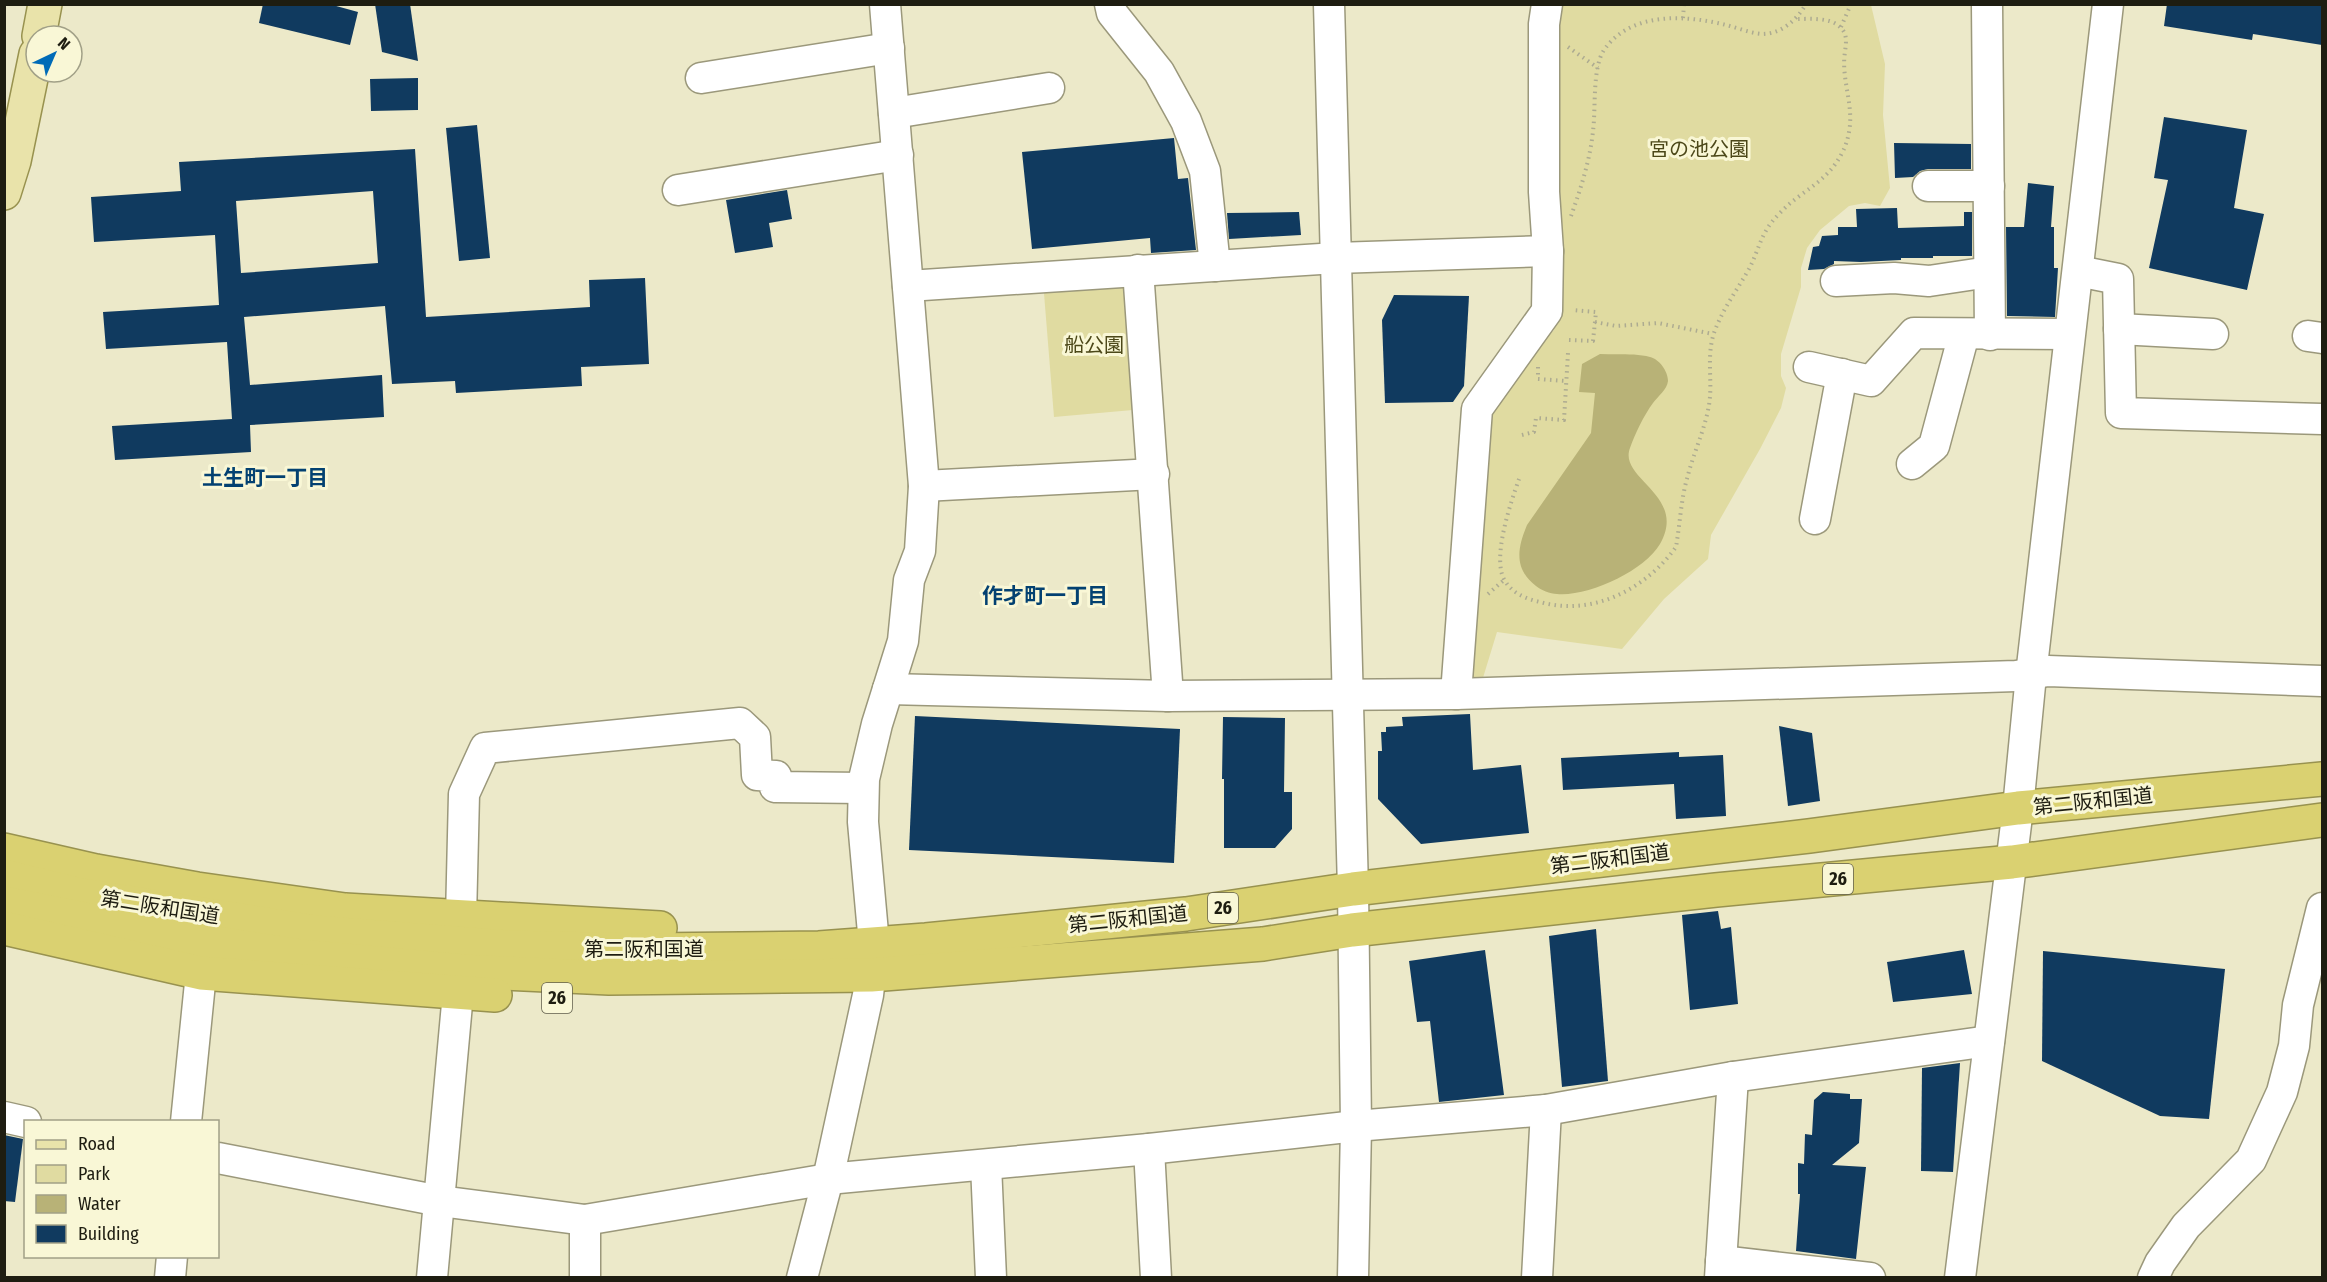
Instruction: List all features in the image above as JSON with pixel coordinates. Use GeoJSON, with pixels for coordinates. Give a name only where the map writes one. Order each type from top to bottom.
{"type":"FeatureCollection","features":[{"type":"Feature","properties":{"kind":"highway","name":"第二阪和国道"},"geometry":{"type":"LineString","coordinates":[[871,960],[1056,911],[1093,924],[1186,914],[1353,889],[1797,837],[2018,808],[2322,779]]}},
{"type":"Feature","properties":{"kind":"highway","name":"第二阪和国道"},"geometry":{"type":"LineString","coordinates":[[4,903],[165,934],[301,956],[465,971],[609,978],[871,960],[1060,975],[1110,956],[1263,944],[1352,930],[1716,890],[2012,862],[2322,820]]}},
{"type":"Feature","properties":{"kind":"highway","name":"26"},"geometry":{"type":"LineString","coordinates":[[4,850],[96,871],[197,889],[345,910],[628,927],[752,930],[871,960]]}},
{"type":"Feature","properties":{"kind":"highway","name":"第二阪和国道"},"geometry":{"type":"LineString","coordinates":[[4,876],[77,894],[315,932],[508,947],[648,950],[819,962]]}},
{"type":"Feature","properties":{"kind":"highway","name":"26"},"geometry":{"type":"LineString","coordinates":[[4,928],[201,973],[458,993],[548,997],[735,1001],[871,960]]}},
{"type":"Feature","properties":{"kind":"main road"},"geometry":{"type":"LineString","coordinates":[[41,24],[45,4]]}},
{"type":"Feature","properties":{"kind":"main road"},"geometry":{"type":"LineString","coordinates":[[4,193],[14,161],[30,84]]}},
{"type":"Feature","properties":{"kind":"street"},"geometry":{"type":"LineString","coordinates":[[802,1278],[828,1179],[871,960],[863,822],[864,779],[903,641],[909,580],[920,550],[924,486],[885,4]]}},
{"type":"Feature","properties":{"kind":"street"},"geometry":{"type":"LineString","coordinates":[[1110,4],[1112,13],[1159,72],[1186,121],[1205,171],[1215,266]]}},
{"type":"Feature","properties":{"kind":"street"},"geometry":{"type":"LineString","coordinates":[[1329,4],[1353,889],[1356,1126],[1353,1278]]}},
{"type":"Feature","properties":{"kind":"street"},"geometry":{"type":"LineString","coordinates":[[1456,694],[1478,409],[1547,311],[1544,41],[1547,4]]}},
{"type":"Feature","properties":{"kind":"street"},"geometry":{"type":"LineString","coordinates":[[1912,464],[1934,446],[1977,334],[1989,272],[1988,4]]}},
{"type":"Feature","properties":{"kind":"street"},"geometry":{"type":"LineString","coordinates":[[1960,1278],[2012,862],[2069,334],[2108,4]]}},
{"type":"Feature","properties":{"kind":"street"},"geometry":{"type":"LineString","coordinates":[[700,78],[889,48]]}},
{"type":"Feature","properties":{"kind":"street"},"geometry":{"type":"LineString","coordinates":[[894,113],[1049,88]]}},
{"type":"Feature","properties":{"kind":"street"},"geometry":{"type":"LineString","coordinates":[[678,190],[898,155]]}},
{"type":"Feature","properties":{"kind":"street"},"geometry":{"type":"LineString","coordinates":[[1928,186],[1989,186]]}},
{"type":"Feature","properties":{"kind":"street"},"geometry":{"type":"LineString","coordinates":[[908,286],[1336,258],[1548,251]]}},
{"type":"Feature","properties":{"kind":"street"},"geometry":{"type":"LineString","coordinates":[[1138,270],[1168,696]]}},
{"type":"Feature","properties":{"kind":"street"},"geometry":{"type":"LineString","coordinates":[[2078,271],[2118,279],[2121,413],[2322,419]]}},
{"type":"Feature","properties":{"kind":"street"},"geometry":{"type":"LineString","coordinates":[[1836,281],[1893,278],[1929,281],[1989,272]]}},
{"type":"Feature","properties":{"kind":"street"},"geometry":{"type":"LineString","coordinates":[[2119,329],[2213,334]]}},
{"type":"Feature","properties":{"kind":"street"},"geometry":{"type":"LineString","coordinates":[[1809,367],[1871,381],[1914,333],[2069,334]]}},
{"type":"Feature","properties":{"kind":"street"},"geometry":{"type":"LineString","coordinates":[[1815,519],[1842,374]]}},
{"type":"Feature","properties":{"kind":"street"},"geometry":{"type":"LineString","coordinates":[[924,486],[1154,474]]}},
{"type":"Feature","properties":{"kind":"street"},"geometry":{"type":"LineString","coordinates":[[888,689],[1168,696],[1456,694],[2031,675],[2048,671],[2322,681]]}},
{"type":"Feature","properties":{"kind":"street"},"geometry":{"type":"LineString","coordinates":[[461,918],[465,794],[484,748],[740,723],[755,737],[757,775],[776,776],[775,787],[864,788]]}},
{"type":"Feature","properties":{"kind":"street"},"geometry":{"type":"LineString","coordinates":[[2153,1278],[2160,1263],[2186,1226],[2251,1160],[2282,1092],[2294,1046],[2310,1012],[2322,908]]}},
{"type":"Feature","properties":{"kind":"street"},"geometry":{"type":"LineString","coordinates":[[186,1120],[201,973]]}},
{"type":"Feature","properties":{"kind":"street"},"geometry":{"type":"LineString","coordinates":[[432,1278],[458,993]]}},
{"type":"Feature","properties":{"kind":"street"},"geometry":{"type":"LineString","coordinates":[[219,1158],[440,1201],[585,1220],[828,1179],[1149,1149],[1356,1126],[1546,1110],[1732,1077],[1989,1041]]}},
{"type":"Feature","properties":{"kind":"street"},"geometry":{"type":"LineString","coordinates":[[1732,1077],[1721,1269],[1870,1278]]}},
{"type":"Feature","properties":{"kind":"street"},"geometry":{"type":"LineString","coordinates":[[1537,1278],[1546,1110]]}},
{"type":"Feature","properties":{"kind":"street"},"geometry":{"type":"LineString","coordinates":[[4,1118],[24,1122]]}},
{"type":"Feature","properties":{"kind":"street"},"geometry":{"type":"LineString","coordinates":[[1149,1149],[1156,1278]]}},
{"type":"Feature","properties":{"kind":"street"},"geometry":{"type":"LineString","coordinates":[[986,1165],[991,1278]]}},
{"type":"Feature","properties":{"kind":"street"},"geometry":{"type":"LineString","coordinates":[[585,1220],[585,1278]]}},
{"type":"Feature","properties":{"kind":"street"},"geometry":{"type":"LineString","coordinates":[[170,1278],[172,1258]]}},
{"type":"Feature","properties":{"kind":"path"},"geometry":{"type":"LineString","coordinates":[[1683,18],[1684,4]]}},
{"type":"Feature","properties":{"kind":"path"},"geometry":{"type":"LineString","coordinates":[[1570,218],[1588,162],[1598,68],[1602,52],[1612,40],[1624,30],[1660,18],[1683,18],[1724,24],[1762,34],[1775,32],[1796,19],[1806,4]]}},
{"type":"Feature","properties":{"kind":"path"},"geometry":{"type":"LineString","coordinates":[[1840,27],[1851,4]]}},
{"type":"Feature","properties":{"kind":"path"},"geometry":{"type":"LineString","coordinates":[[1519,479],[1506,518],[1501,551],[1504,580],[1523,597],[1562,607],[1603,601],[1635,587],[1670,556],[1676,547],[1687,477],[1708,409],[1713,334],[1730,299],[1750,268],[1767,227],[1790,203],[1814,188],[1826,177],[1843,151],[1848,137],[1850,124],[1845,71],[1847,39],[1840,27],[1828,21],[1796,19]]}},
{"type":"Feature","properties":{"kind":"path"},"geometry":{"type":"LineString","coordinates":[[1544,41],[1565,45],[1598,68]]}},
{"type":"Feature","properties":{"kind":"path"},"geometry":{"type":"LineString","coordinates":[[1569,340],[1593,341],[1596,312],[1571,310]]}},
{"type":"Feature","properties":{"kind":"path"},"geometry":{"type":"LineString","coordinates":[[1595,322],[1616,326],[1658,323],[1713,334]]}},
{"type":"Feature","properties":{"kind":"path"},"geometry":{"type":"LineString","coordinates":[[1522,435],[1534,432],[1536,418],[1564,420],[1568,353]]}},
{"type":"Feature","properties":{"kind":"path"},"geometry":{"type":"LineString","coordinates":[[1539,360],[1538,379],[1567,381]]}},
{"type":"Feature","properties":{"kind":"green space","name":"宮の池公園"},"geometry":{"type":"Polygon","coordinates":[[[1560,4],[1871,5],[1885,64],[1883,115],[1890,188],[1880,206],[1865,203],[1849,206],[1820,230],[1807,248],[1801,268],[1801,287],[1781,354],[1781,376],[1786,388],[1781,408],[1711,535],[1708,559],[1664,599],[1622,649],[1497,632],[1482,681],[1470,681],[1490,413],[1507,380],[1554,330],[1558,314],[1553,29],[1560,4]]]}},
{"type":"Feature","properties":{"kind":"green space","name":"船公園"},"geometry":{"type":"Polygon","coordinates":[[[1133,275],[1144,409],[1054,417],[1043,281],[1133,275]]]}},
{"type":"Feature","properties":{"kind":"water"},"geometry":{"type":"Polygon","coordinates":[[[1600,354],[1650,357],[1660,363],[1665,370],[1667,384],[1640,425],[1630,448],[1629,459],[1634,469],[1660,500],[1665,513],[1666,527],[1660,544],[1652,554],[1629,572],[1599,587],[1570,594],[1551,593],[1536,586],[1524,573],[1520,558],[1521,542],[1527,525],[1591,433],[1595,393],[1579,392],[1582,364],[1600,354]]]}},
{"type":"Feature","properties":{"kind":"building"},"geometry":{"type":"Polygon","coordinates":[[[263,4],[329,4],[358,12],[350,45],[259,23],[263,4]]]}},
{"type":"Feature","properties":{"kind":"building"},"geometry":{"type":"Polygon","coordinates":[[[375,4],[410,4],[418,61],[382,52],[375,4]]]}},
{"type":"Feature","properties":{"kind":"building"},"geometry":{"type":"Polygon","coordinates":[[[2167,4],[2322,4],[2322,45],[2253,34],[2252,40],[2164,26],[2167,4]]]}},
{"type":"Feature","properties":{"kind":"building"},"geometry":{"type":"Polygon","coordinates":[[[418,78],[418,110],[371,111],[370,79],[418,78]]]}},
{"type":"Feature","properties":{"kind":"building"},"geometry":{"type":"Polygon","coordinates":[[[2164,117],[2247,130],[2234,208],[2264,214],[2247,290],[2149,268],[2168,180],[2154,178],[2164,117]]]}},
{"type":"Feature","properties":{"kind":"building"},"geometry":{"type":"Polygon","coordinates":[[[477,125],[490,258],[459,261],[446,128],[477,125]]]}},
{"type":"Feature","properties":{"kind":"building"},"geometry":{"type":"Polygon","coordinates":[[[1174,138],[1178,179],[1188,178],[1196,250],[1151,253],[1150,238],[1032,249],[1022,152],[1174,138]]]}},
{"type":"Feature","properties":{"kind":"building"},"geometry":{"type":"Polygon","coordinates":[[[1894,143],[1971,144],[1971,169],[1928,169],[1920,171],[1913,177],[1895,178],[1894,143]]]}},
{"type":"Feature","properties":{"kind":"building"},"geometry":{"type":"Polygon","coordinates":[[[415,149],[426,317],[590,307],[589,280],[645,278],[649,364],[581,367],[582,386],[456,393],[455,381],[392,384],[385,306],[244,317],[250,385],[382,375],[384,417],[250,425],[251,452],[115,460],[112,426],[232,419],[227,342],[106,349],[103,312],[219,305],[215,235],[94,242],[91,197],[181,191],[179,162],[415,149]],[[373,191],[236,201],[241,273],[378,263],[373,191]]]}},
{"type":"Feature","properties":{"kind":"building"},"geometry":{"type":"Polygon","coordinates":[[[2028,183],[2054,186],[2051,227],[2054,227],[2054,268],[2058,268],[2055,317],[2007,316],[2006,227],[2024,227],[2028,183]]]}},
{"type":"Feature","properties":{"kind":"building"},"geometry":{"type":"Polygon","coordinates":[[[787,190],[792,219],[769,223],[773,247],[735,253],[726,200],[787,190]]]}},
{"type":"Feature","properties":{"kind":"building"},"geometry":{"type":"Polygon","coordinates":[[[1897,208],[1898,228],[1964,226],[1964,212],[1972,212],[1972,256],[1933,256],[1933,258],[1861,262],[1834,261],[1834,264],[1824,269],[1808,270],[1813,247],[1819,246],[1822,236],[1838,235],[1838,227],[1857,227],[1856,209],[1897,208]]]}},
{"type":"Feature","properties":{"kind":"building"},"geometry":{"type":"Polygon","coordinates":[[[1299,212],[1301,235],[1229,239],[1227,213],[1299,212]]]}},
{"type":"Feature","properties":{"kind":"building"},"geometry":{"type":"Polygon","coordinates":[[[1394,295],[1469,296],[1464,386],[1453,402],[1385,403],[1382,320],[1394,295]]]}},
{"type":"Feature","properties":{"kind":"building"},"geometry":{"type":"Polygon","coordinates":[[[1470,714],[1473,770],[1521,765],[1529,833],[1421,844],[1378,799],[1378,751],[1382,751],[1381,732],[1386,732],[1386,727],[1403,726],[1402,717],[1470,714]]]}},
{"type":"Feature","properties":{"kind":"building"},"geometry":{"type":"Polygon","coordinates":[[[915,716],[1180,729],[1174,863],[909,850],[915,716]]]}},
{"type":"Feature","properties":{"kind":"building"},"geometry":{"type":"Polygon","coordinates":[[[1223,717],[1285,718],[1284,792],[1292,792],[1292,829],[1275,848],[1224,848],[1223,717]]]}},
{"type":"Feature","properties":{"kind":"building"},"geometry":{"type":"Polygon","coordinates":[[[1779,726],[1812,733],[1820,801],[1788,806],[1779,726]]]}},
{"type":"Feature","properties":{"kind":"building"},"geometry":{"type":"Polygon","coordinates":[[[1679,752],[1679,757],[1723,755],[1726,816],[1676,819],[1674,784],[1563,790],[1561,758],[1679,752]]]}},
{"type":"Feature","properties":{"kind":"building"},"geometry":{"type":"Polygon","coordinates":[[[1718,911],[1721,929],[1731,927],[1738,1004],[1690,1010],[1682,915],[1718,911]]]}},
{"type":"Feature","properties":{"kind":"building"},"geometry":{"type":"Polygon","coordinates":[[[1596,929],[1608,1081],[1562,1087],[1549,936],[1596,929]]]}},
{"type":"Feature","properties":{"kind":"building"},"geometry":{"type":"Polygon","coordinates":[[[1485,950],[1504,1095],[1439,1102],[1430,1021],[1417,1022],[1409,961],[1485,950]]]}},
{"type":"Feature","properties":{"kind":"building"},"geometry":{"type":"Polygon","coordinates":[[[1964,950],[1972,994],[1893,1002],[1887,962],[1964,950]]]}},
{"type":"Feature","properties":{"kind":"building"},"geometry":{"type":"Polygon","coordinates":[[[2043,951],[2225,969],[2209,1119],[2160,1116],[2042,1061],[2043,951]]]}},
{"type":"Feature","properties":{"kind":"building"},"geometry":{"type":"Polygon","coordinates":[[[1960,1063],[1953,1172],[1921,1171],[1922,1068],[1960,1063]]]}},
{"type":"Feature","properties":{"kind":"building"},"geometry":{"type":"Polygon","coordinates":[[[1823,1092],[1850,1094],[1850,1099],[1862,1099],[1859,1143],[1832,1165],[1866,1167],[1856,1259],[1796,1251],[1800,1194],[1798,1194],[1798,1163],[1804,1164],[1805,1134],[1812,1135],[1814,1100],[1823,1092]]]}},
{"type":"Feature","properties":{"kind":"building"},"geometry":{"type":"Polygon","coordinates":[[[4,1135],[23,1139],[15,1202],[4,1201],[4,1135]]]}},
{"type":"Feature","properties":{"kind":"district","name":"土生町一丁目"},"geometry":{"type":"Point","coordinates":[265,478]}},
{"type":"Feature","properties":{"kind":"district","name":"作才町一丁目"},"geometry":{"type":"Point","coordinates":[1045,596]}}]}
